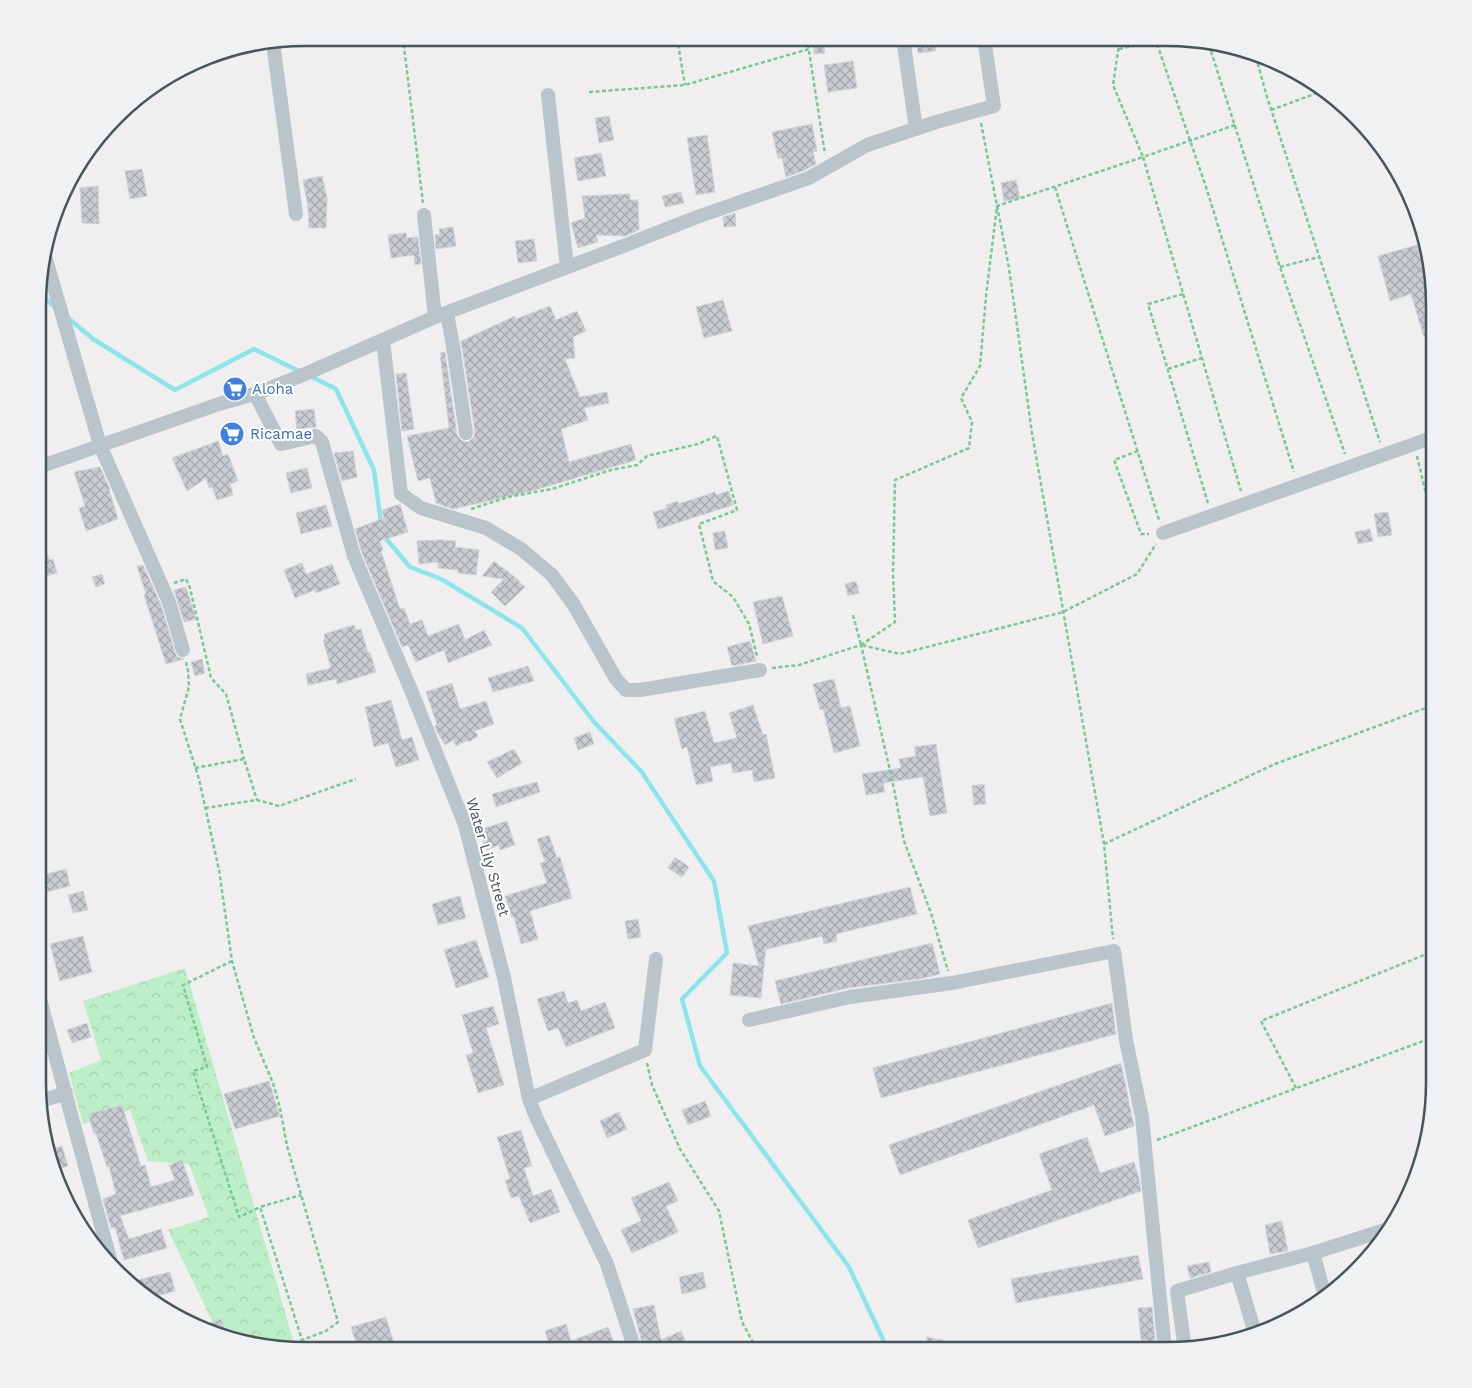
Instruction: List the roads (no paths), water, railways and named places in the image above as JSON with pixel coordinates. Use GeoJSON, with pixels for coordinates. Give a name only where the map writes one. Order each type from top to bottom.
{"type":"FeatureCollection","features":[{"type":"Feature","properties":{"kind":"street"},"geometry":{"type":"LineString","coordinates":[[904,46],[916,129]]}},
{"type":"Feature","properties":{"kind":"street"},"geometry":{"type":"LineString","coordinates":[[46,464],[219,404],[255,394],[441,315],[697,217],[809,178],[867,145],[994,106],[985,46]]}},
{"type":"Feature","properties":{"kind":"street"},"geometry":{"type":"LineString","coordinates":[[274,48],[296,214]]}},
{"type":"Feature","properties":{"kind":"street"},"geometry":{"type":"LineString","coordinates":[[548,95],[567,267]]}},
{"type":"Feature","properties":{"kind":"street"},"geometry":{"type":"LineString","coordinates":[[424,215],[441,315],[454,346],[466,434]]}},
{"type":"Feature","properties":{"kind":"street"},"geometry":{"type":"LineString","coordinates":[[48,270],[100,445],[162,586],[175,619],[182,650]]}},
{"type":"Feature","properties":{"kind":"street"},"geometry":{"type":"LineString","coordinates":[[382,340],[401,494],[421,508],[486,528],[521,549],[552,575],[574,605],[616,678],[626,690],[640,690],[760,670]]}},
{"type":"Feature","properties":{"kind":"street","name":"Water Lily Street"},"geometry":{"type":"LineString","coordinates":[[255,394],[281,444],[316,436],[322,442],[354,556],[411,690],[465,825],[504,978],[529,1099],[607,1264],[632,1342]]}},
{"type":"Feature","properties":{"kind":"street"},"geometry":{"type":"LineString","coordinates":[[1163,533],[1426,440]]}},
{"type":"Feature","properties":{"kind":"street"},"geometry":{"type":"LineString","coordinates":[[749,1020],[850,997],[952,983],[1114,951],[1126,1040],[1142,1117],[1164,1342]]}},
{"type":"Feature","properties":{"kind":"street"},"geometry":{"type":"LineString","coordinates":[[529,1099],[645,1050],[656,959]]}},
{"type":"Feature","properties":{"kind":"street"},"geometry":{"type":"LineString","coordinates":[[46,1021],[107,1249]]}},
{"type":"Feature","properties":{"kind":"street"},"geometry":{"type":"LineString","coordinates":[[47,1099],[66,1093]]}},
{"type":"Feature","properties":{"kind":"street"},"geometry":{"type":"LineString","coordinates":[[1184,1341],[1177,1291],[1377,1234]]}},
{"type":"Feature","properties":{"kind":"street"},"geometry":{"type":"LineString","coordinates":[[1313,1253],[1323,1289]]}},
{"type":"Feature","properties":{"kind":"street"},"geometry":{"type":"LineString","coordinates":[[1237,1273],[1253,1327]]}},
{"type":"Feature","properties":{"kind":"waterway"},"geometry":{"type":"LineString","coordinates":[[46,299],[55,307]]}},
{"type":"Feature","properties":{"kind":"waterway"},"geometry":{"type":"LineString","coordinates":[[67,317],[93,339],[175,390],[254,349],[301,372]]}},
{"type":"Feature","properties":{"kind":"waterway"},"geometry":{"type":"LineString","coordinates":[[310,376],[336,389],[374,470],[381,523]]}},
{"type":"Feature","properties":{"kind":"waterway"},"geometry":{"type":"LineString","coordinates":[[383,535],[410,567],[441,579],[522,628],[594,722],[641,771],[714,881],[727,953],[682,999],[700,1066],[849,1267],[884,1342]]}},
{"type":"Feature","properties":{"kind":"place","name":"Aloha"},"geometry":{"type":"Point","coordinates":[235,389]}},
{"type":"Feature","properties":{"kind":"place","name":"Ricamae"},"geometry":{"type":"Point","coordinates":[232,434]}}]}
